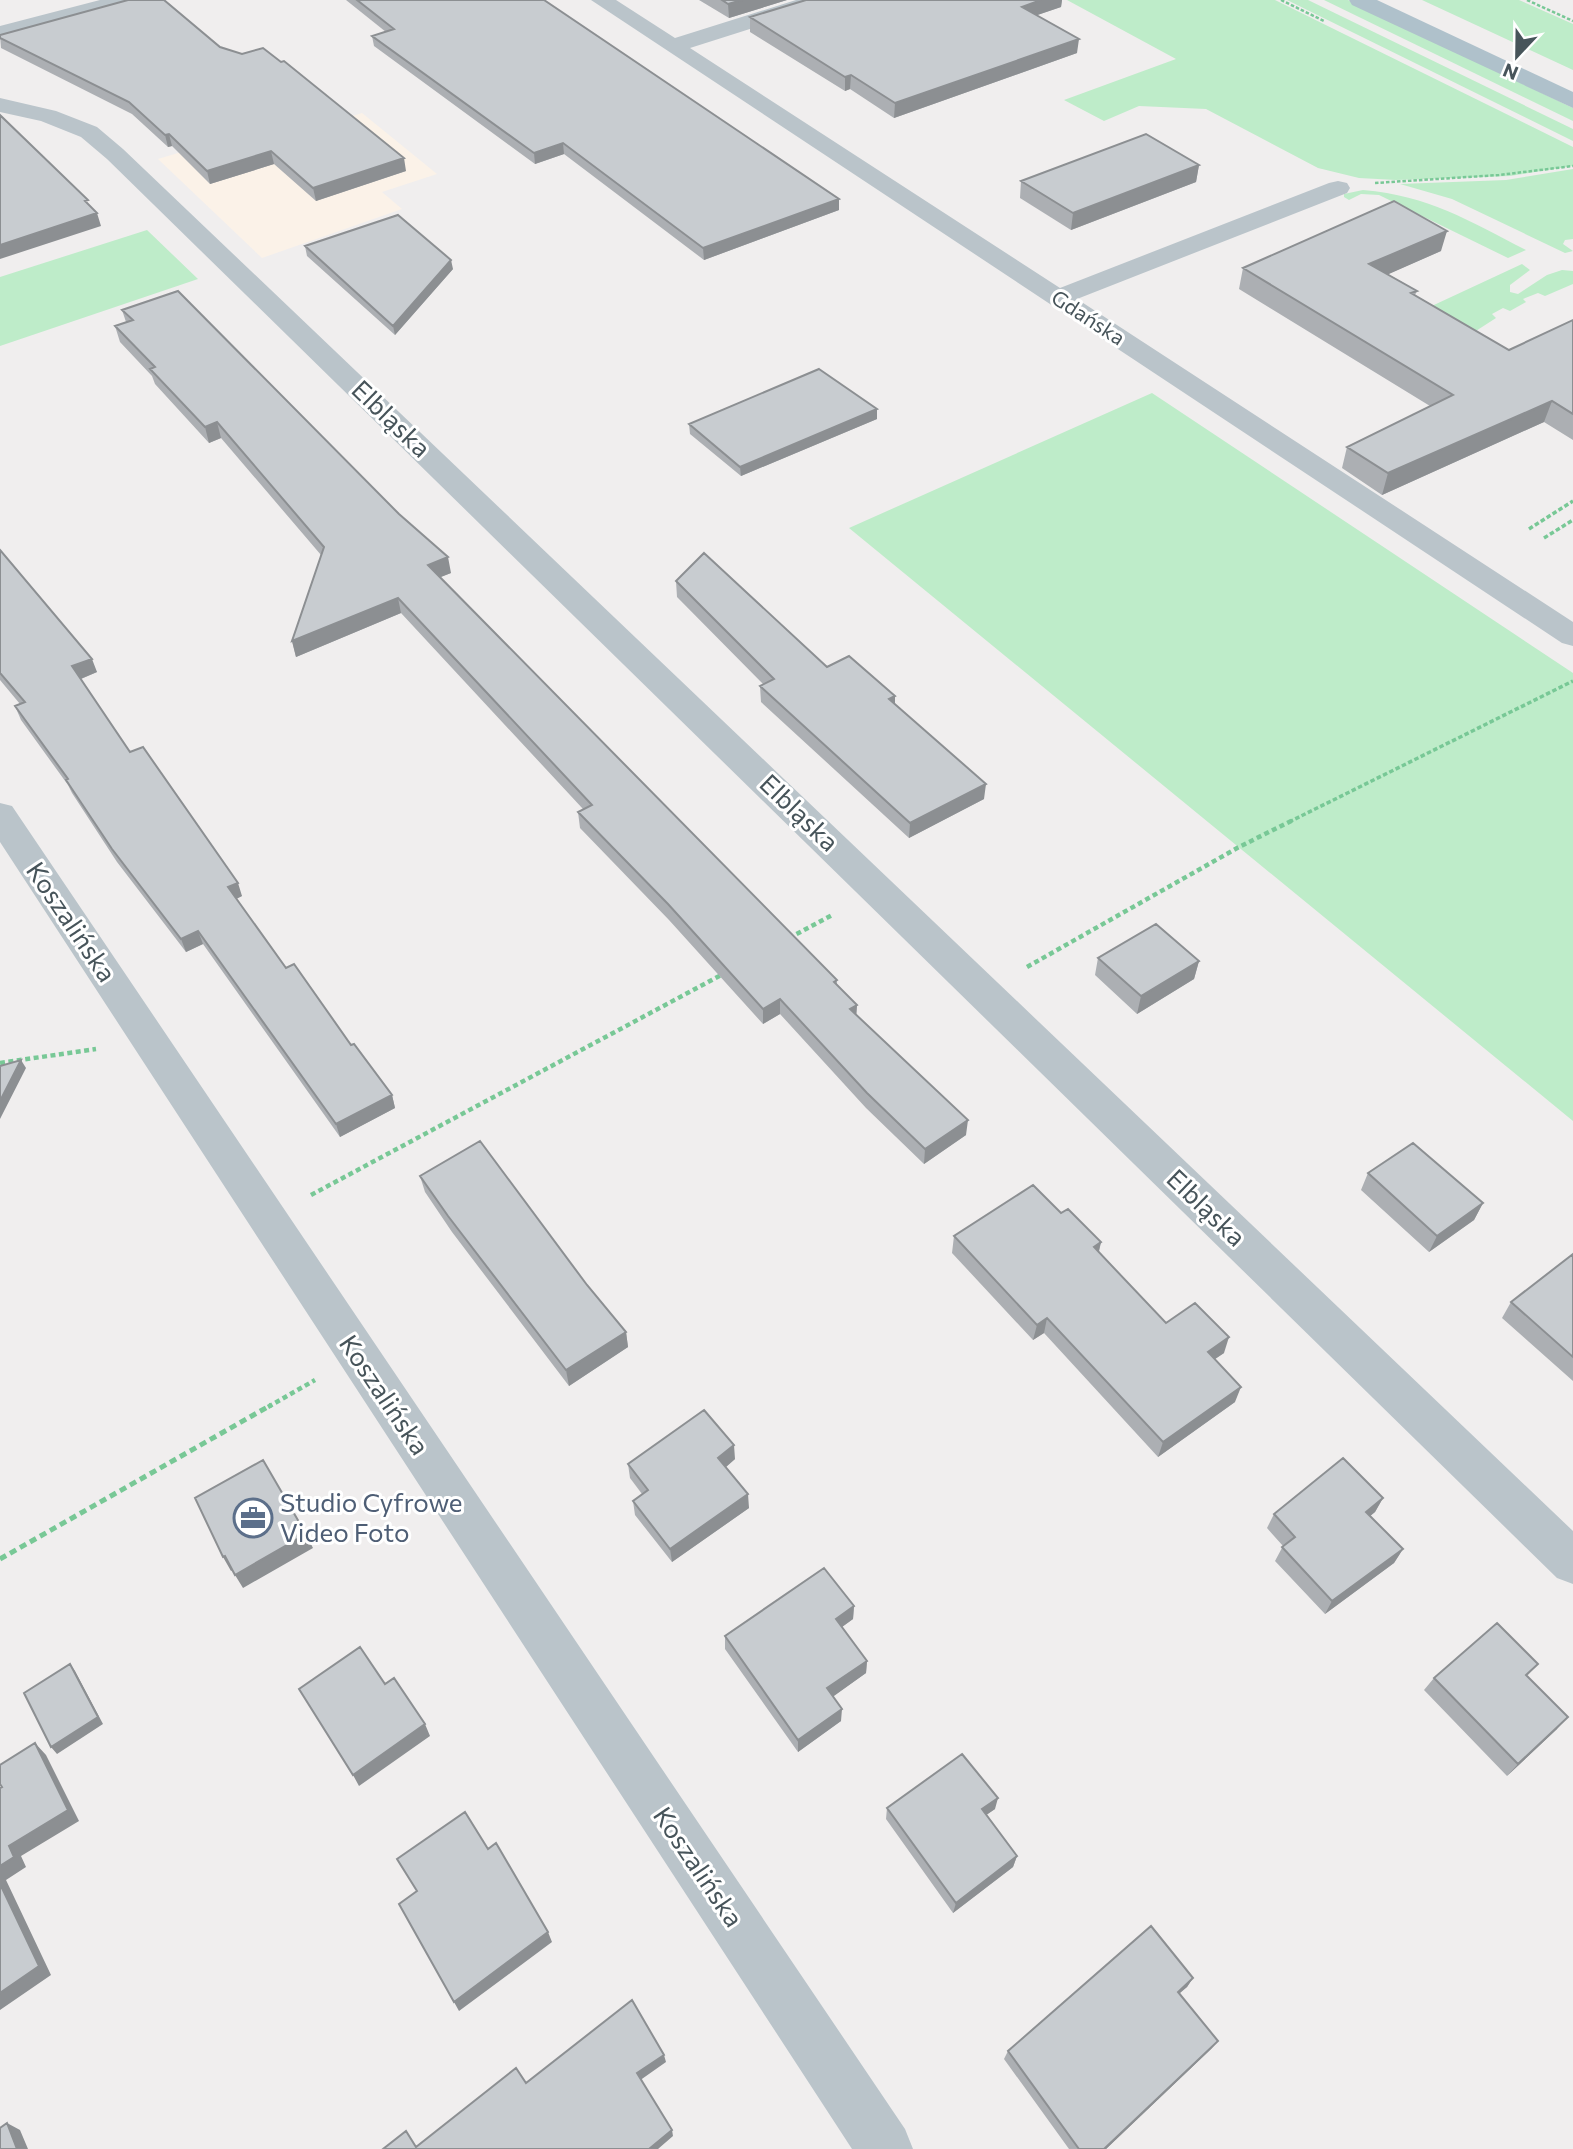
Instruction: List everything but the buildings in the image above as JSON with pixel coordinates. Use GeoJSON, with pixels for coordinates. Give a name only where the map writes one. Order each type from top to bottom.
{"type":"FeatureCollection","features":[{"type":"Feature","properties":{"kind":"main road"},"geometry":{"type":"LineString","coordinates":[[1360,0],[1573,101]]}},
{"type":"Feature","properties":{"kind":"main road"},"geometry":{"type":"LineString","coordinates":[[1403,0],[1573,80]]}},
{"type":"Feature","properties":{"kind":"street"},"geometry":{"type":"LineString","coordinates":[[0,33],[124,0]]}},
{"type":"Feature","properties":{"kind":"street","name":"Gdańska"},"geometry":{"type":"LineString","coordinates":[[603,0],[1573,636]]}},
{"type":"Feature","properties":{"kind":"street"},"geometry":{"type":"LineString","coordinates":[[672,46],[818,0]]}},
{"type":"Feature","properties":{"kind":"street","name":"Elbląska"},"geometry":{"type":"LineString","coordinates":[[0,106],[48,116],[89,132],[115,154],[1573,1562]]}},
{"type":"Feature","properties":{"kind":"street"},"geometry":{"type":"LineString","coordinates":[[1057,298],[1338,188]]}},
{"type":"Feature","properties":{"kind":"street","name":"Koszalińska"},"geometry":{"type":"LineString","coordinates":[[0,815],[885,2149]]}},
{"type":"Feature","properties":{"kind":"path"},"geometry":{"type":"LineString","coordinates":[[1527,0],[1573,21]]}},
{"type":"Feature","properties":{"kind":"path"},"geometry":{"type":"LineString","coordinates":[[1366,183],[1531,174],[1573,166]]}},
{"type":"Feature","properties":{"kind":"path"},"geometry":{"type":"LineString","coordinates":[[1529,528],[1573,501]]}},
{"type":"Feature","properties":{"kind":"path"},"geometry":{"type":"LineString","coordinates":[[1544,538],[1573,520]]}},
{"type":"Feature","properties":{"kind":"path"},"geometry":{"type":"LineString","coordinates":[[1023,970],[1239,847],[1573,681]]}},
{"type":"Feature","properties":{"kind":"path"},"geometry":{"type":"LineString","coordinates":[[785,940],[846,907]]}},
{"type":"Feature","properties":{"kind":"path"},"geometry":{"type":"LineString","coordinates":[[304,1199],[735,967]]}},
{"type":"Feature","properties":{"kind":"path"},"geometry":{"type":"LineString","coordinates":[[0,1063],[150,1041]]}},
{"type":"Feature","properties":{"kind":"path"},"geometry":{"type":"LineString","coordinates":[[0,1559],[358,1355]]}},
{"type":"Feature","properties":{"kind":"shaded area"},"geometry":{"type":"Polygon","coordinates":[[[362,113],[437,174],[382,192],[402,209],[262,258],[158,159],[294,118],[307,130],[362,113]]]}},
{"type":"Feature","properties":{"kind":"green space"},"geometry":{"type":"Polygon","coordinates":[[[1067,0],[1275,0],[1573,147],[1573,166],[1510,176],[1396,180],[1359,178],[1318,168],[1206,109],[1139,106],[1104,121],[1064,100],[1176,59],[1067,0]]]}},
{"type":"Feature","properties":{"kind":"green space"},"geometry":{"type":"Polygon","coordinates":[[[1287,0],[1308,0],[1573,129],[1573,141],[1287,0]]]}},
{"type":"Feature","properties":{"kind":"green space"},"geometry":{"type":"Polygon","coordinates":[[[1324,0],[1348,0],[1573,108],[1573,121],[1324,0]]]}},
{"type":"Feature","properties":{"kind":"green space"},"geometry":{"type":"Polygon","coordinates":[[[1422,0],[1519,0],[1573,24],[1573,70],[1422,0]]]}},
{"type":"Feature","properties":{"kind":"green space"},"geometry":{"type":"Polygon","coordinates":[[[1573,169],[1573,239],[1565,240],[1563,244],[1573,251],[1565,253],[1452,199],[1400,184],[1506,180],[1573,169]]]}},
{"type":"Feature","properties":{"kind":"green space"},"geometry":{"type":"Polygon","coordinates":[[[1363,190],[1408,198],[1448,211],[1526,250],[1508,258],[1379,195],[1361,194],[1349,200],[1344,197],[1344,194],[1363,190]]]}},
{"type":"Feature","properties":{"kind":"green space"},"geometry":{"type":"Polygon","coordinates":[[[147,230],[198,279],[0,346],[0,277],[147,230]]]}},
{"type":"Feature","properties":{"kind":"green space"},"geometry":{"type":"Polygon","coordinates":[[[1522,264],[1530,270],[1510,285],[1510,292],[1518,294],[1547,275],[1562,270],[1573,271],[1573,284],[1545,296],[1538,293],[1523,299],[1526,302],[1510,311],[1503,308],[1492,314],[1496,318],[1465,338],[1421,311],[1522,264]]]}},
{"type":"Feature","properties":{"kind":"green space"},"geometry":{"type":"Polygon","coordinates":[[[1152,393],[1573,673],[1573,1121],[849,528],[1152,393]]]}},
{"type":"Feature","properties":{"kind":"place","name":"Studio Cyfrowe Video Foto"},"geometry":{"type":"Point","coordinates":[253,1518]}}]}
